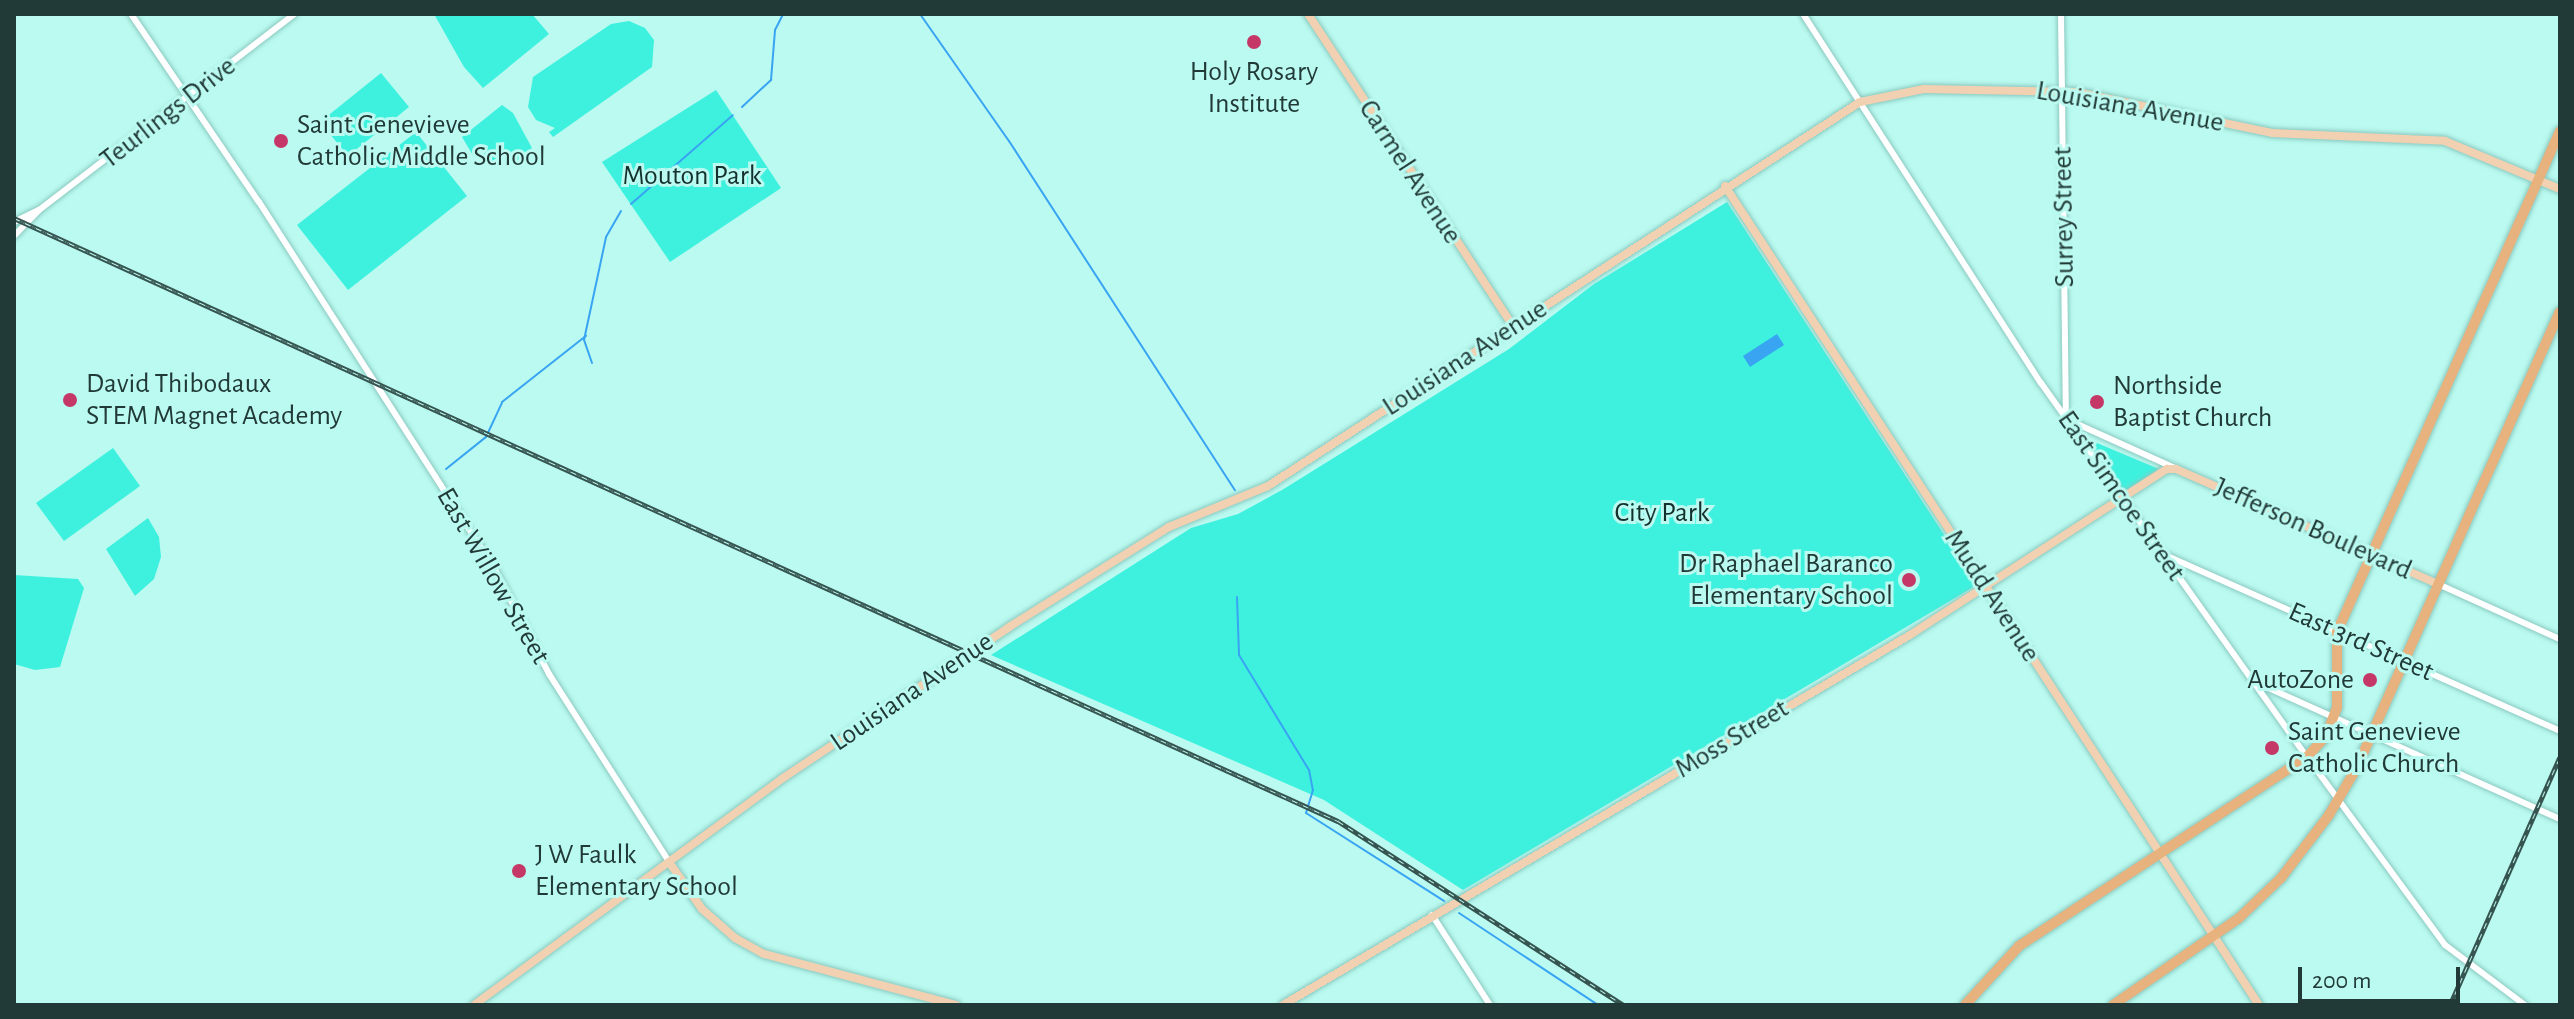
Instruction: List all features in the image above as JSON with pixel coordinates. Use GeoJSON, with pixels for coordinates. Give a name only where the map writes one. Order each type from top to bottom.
{"type":"FeatureCollection","features":[{"type":"Feature","properties":{"kind":"highway"},"geometry":{"type":"LineString","coordinates":[[1965,1005],[2019,946],[2307,757],[2334,718],[2337,632],[2560,131]]}},
{"type":"Feature","properties":{"kind":"highway"},"geometry":{"type":"LineString","coordinates":[[2113,1005],[2215,938],[2281,878],[2339,800],[2560,312]]}},
{"type":"Feature","properties":{"kind":"main road","name":"Carmel Avenue"},"geometry":{"type":"LineString","coordinates":[[1308,14],[1514,328]]}},
{"type":"Feature","properties":{"kind":"main road","name":"Louisiana Avenue"},"geometry":{"type":"LineString","coordinates":[[474,1005],[783,778],[1096,571],[1169,527],[1268,486],[1514,328],[1725,186],[1860,102],[1924,89],[2062,91],[2272,133],[2445,141],[2560,189]]}},
{"type":"Feature","properties":{"kind":"main road","name":"Mudd Avenue"},"geometry":{"type":"LineString","coordinates":[[1725,186],[2259,1005]]}},
{"type":"Feature","properties":{"kind":"main road","name":"Jefferson Boulevard"},"geometry":{"type":"LineString","coordinates":[[2176,469],[2438,584]]}},
{"type":"Feature","properties":{"kind":"main road","name":"Moss Street"},"geometry":{"type":"LineString","coordinates":[[1283,1005],[1986,587],[2124,502],[2164,471],[2176,469]]}},
{"type":"Feature","properties":{"kind":"main road","name":"East Willow Street"},"geometry":{"type":"LineString","coordinates":[[669,862],[702,909],[735,938],[764,954],[956,1005]]}},
{"type":"Feature","properties":{"kind":"street","name":"East Willow Street"},"geometry":{"type":"LineString","coordinates":[[131,14],[186,101],[259,202],[493,566],[549,674],[669,862]]}},
{"type":"Feature","properties":{"kind":"street","name":"Teurlings Drive"},"geometry":{"type":"LineString","coordinates":[[14,236],[39,210],[186,101],[294,14]]}},
{"type":"Feature","properties":{"kind":"street","name":"East Simcoe Street"},"geometry":{"type":"LineString","coordinates":[[1803,14],[2066,419],[2307,757],[2461,961],[2525,1005]]}},
{"type":"Feature","properties":{"kind":"street","name":"Surrey Street"},"geometry":{"type":"LineString","coordinates":[[2061,14],[2066,419]]}},
{"type":"Feature","properties":{"kind":"street","name":"Teurlings Drive"},"geometry":{"type":"LineString","coordinates":[[14,222],[39,210]]}},
{"type":"Feature","properties":{"kind":"street","name":"Jefferson Boulevard"},"geometry":{"type":"LineString","coordinates":[[2066,419],[2176,469]]}},
{"type":"Feature","properties":{"kind":"street","name":"East 3rd Street"},"geometry":{"type":"LineString","coordinates":[[2162,554],[2560,731]]}},
{"type":"Feature","properties":{"kind":"street","name":"Jefferson Boulevard"},"geometry":{"type":"LineString","coordinates":[[2438,584],[2560,639]]}},
{"type":"Feature","properties":{"kind":"street"},"geometry":{"type":"LineString","coordinates":[[2253,681],[2560,819]]}},
{"type":"Feature","properties":{"kind":"street"},"geometry":{"type":"LineString","coordinates":[[1432,915],[1490,1005]]}},
{"type":"Feature","properties":{"kind":"green space"},"geometry":{"type":"Polygon","coordinates":[[[434,14],[532,14],[549,34],[483,88],[464,67],[434,14]]]}},
{"type":"Feature","properties":{"kind":"green space"},"geometry":{"type":"Polygon","coordinates":[[[629,21],[645,28],[654,40],[652,67],[553,137],[549,132],[555,128],[536,120],[528,107],[533,77],[611,24],[629,21]]]}},
{"type":"Feature","properties":{"kind":"green space"},"geometry":{"type":"Polygon","coordinates":[[[381,73],[409,107],[348,156],[320,122],[381,73]]]}},
{"type":"Feature","properties":{"kind":"green space","name":"Mouton Park"},"geometry":{"type":"Polygon","coordinates":[[[716,90],[781,188],[670,262],[602,162],[716,90]]]}},
{"type":"Feature","properties":{"kind":"green space"},"geometry":{"type":"Polygon","coordinates":[[[502,105],[513,113],[532,148],[513,164],[474,157],[462,137],[502,105]]]}},
{"type":"Feature","properties":{"kind":"green space"},"geometry":{"type":"Polygon","coordinates":[[[416,132],[467,196],[348,290],[297,225],[416,132]]]}},
{"type":"Feature","properties":{"kind":"green space","name":"City Park"},"geometry":{"type":"Polygon","coordinates":[[[1727,202],[1977,585],[1463,890],[1324,800],[991,655],[1191,528],[1238,514],[1282,490],[1509,349],[1594,284],[1727,202]]]}},
{"type":"Feature","properties":{"kind":"green space"},"geometry":{"type":"Polygon","coordinates":[[[2085,438],[2159,469],[2125,498],[2085,438]]]}},
{"type":"Feature","properties":{"kind":"green space"},"geometry":{"type":"Polygon","coordinates":[[[113,448],[140,486],[64,541],[36,503],[113,448]]]}},
{"type":"Feature","properties":{"kind":"green space"},"geometry":{"type":"Polygon","coordinates":[[[148,518],[159,537],[161,557],[154,579],[135,596],[106,549],[148,518]]]}},
{"type":"Feature","properties":{"kind":"green space"},"geometry":{"type":"Polygon","coordinates":[[[14,575],[78,579],[84,588],[60,667],[35,670],[14,664],[14,575]]]}},
{"type":"Feature","properties":{"kind":"shaded area"},"geometry":{"type":"Polygon","coordinates":[[[1777,334],[1784,345],[1750,367],[1743,356],[1777,334]]]}},
{"type":"Feature","properties":{"kind":"waterway"},"geometry":{"type":"LineString","coordinates":[[742,107],[771,80],[775,30],[783,14]]}},
{"type":"Feature","properties":{"kind":"waterway"},"geometry":{"type":"LineString","coordinates":[[920,14],[1009,141],[1235,490]]}},
{"type":"Feature","properties":{"kind":"waterway"},"geometry":{"type":"LineString","coordinates":[[631,204],[733,115]]}},
{"type":"Feature","properties":{"kind":"waterway"},"geometry":{"type":"LineString","coordinates":[[592,363],[584,340],[606,237],[621,211]]}},
{"type":"Feature","properties":{"kind":"waterway"},"geometry":{"type":"LineString","coordinates":[[446,469],[486,437],[502,402],[586,336]]}},
{"type":"Feature","properties":{"kind":"waterway"},"geometry":{"type":"LineString","coordinates":[[1237,597],[1239,655],[1309,770],[1313,790],[1306,813],[1444,901]]}},
{"type":"Feature","properties":{"kind":"waterway"},"geometry":{"type":"LineString","coordinates":[[1459,913],[1598,1005]]}},
{"type":"Feature","properties":{"kind":"railway"},"geometry":{"type":"LineString","coordinates":[[14,218],[1338,821],[1623,1005]]}},
{"type":"Feature","properties":{"kind":"railway"},"geometry":{"type":"LineString","coordinates":[[2450,1005],[2560,757]]}},
{"type":"Feature","properties":{"kind":"place","name":"Holy Rosary Institute"},"geometry":{"type":"Point","coordinates":[1254,42]}},
{"type":"Feature","properties":{"kind":"place","name":"Saint Genevieve Catholic Middle School"},"geometry":{"type":"Point","coordinates":[281,141]}},
{"type":"Feature","properties":{"kind":"place","name":"David Thibodaux STEM Magnet Academy"},"geometry":{"type":"Point","coordinates":[70,400]}},
{"type":"Feature","properties":{"kind":"place","name":"Northside Baptist Church"},"geometry":{"type":"Point","coordinates":[2097,402]}},
{"type":"Feature","properties":{"kind":"place","name":"Dr Raphael Baranco Elementary School"},"geometry":{"type":"Point","coordinates":[1909,580]}},
{"type":"Feature","properties":{"kind":"place","name":"AutoZone"},"geometry":{"type":"Point","coordinates":[2370,680]}},
{"type":"Feature","properties":{"kind":"place","name":"Saint Genevieve Catholic Church"},"geometry":{"type":"Point","coordinates":[2272,748]}},
{"type":"Feature","properties":{"kind":"place","name":"J W Faulk Elementary School"},"geometry":{"type":"Point","coordinates":[519,871]}}]}
